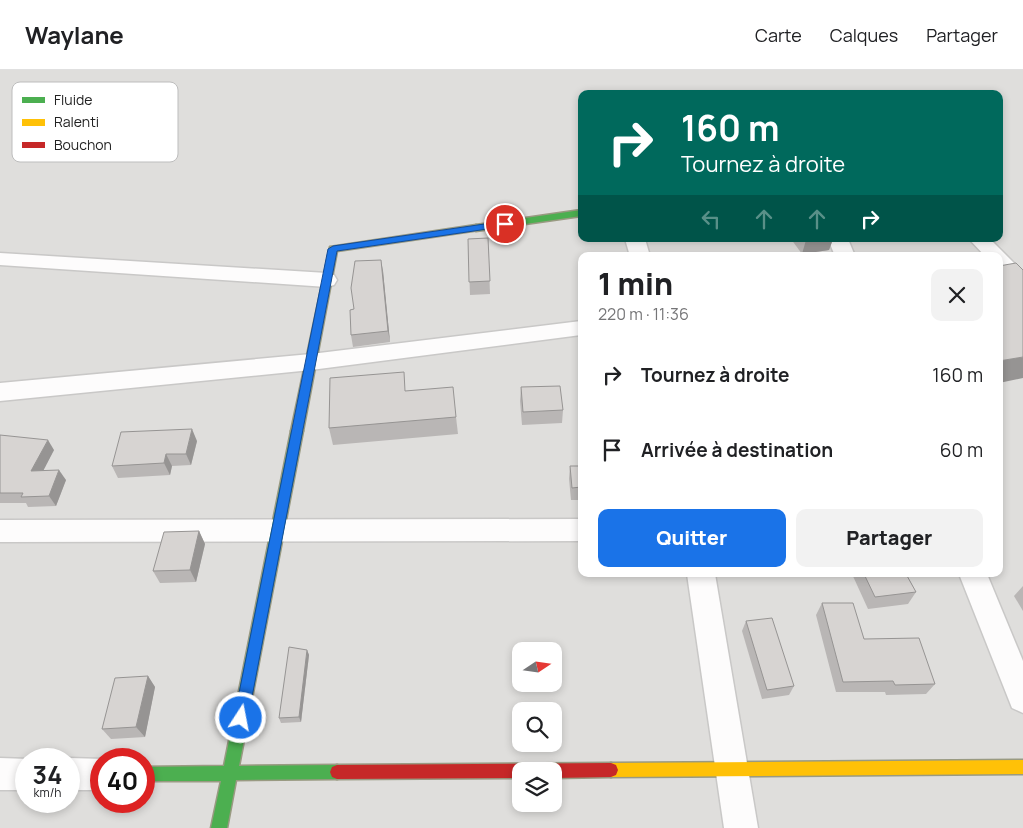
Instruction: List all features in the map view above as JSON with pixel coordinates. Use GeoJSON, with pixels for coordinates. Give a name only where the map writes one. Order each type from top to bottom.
{"type":"FeatureCollection","features":[{"type":"Feature","properties":{"kind":"street"},"geometry":{"type":"LineString","coordinates":[[219,828],[333,249],[578,213]]}},
{"type":"Feature","properties":{"kind":"street"},"geometry":{"type":"LineString","coordinates":[[982,242],[992,252]]}},
{"type":"Feature","properties":{"kind":"street"},"geometry":{"type":"LineString","coordinates":[[0,259],[327,280]]}},
{"type":"Feature","properties":{"kind":"street"},"geometry":{"type":"LineString","coordinates":[[0,392],[311,362],[578,328]]}},
{"type":"Feature","properties":{"kind":"street"},"geometry":{"type":"LineString","coordinates":[[0,531],[578,530]]}},
{"type":"Feature","properties":{"kind":"street"},"geometry":{"type":"LineString","coordinates":[[701,577],[741,828]]}},
{"type":"Feature","properties":{"kind":"street"},"geometry":{"type":"LineString","coordinates":[[974,577],[1023,698]]}},
{"type":"Feature","properties":{"kind":"street"},"geometry":{"type":"LineString","coordinates":[[155,774],[1023,766]]}},
{"type":"Feature","properties":{"kind":"street"},"geometry":{"type":"LineString","coordinates":[[0,774],[15,774]]}},
{"type":"Feature","properties":{"kind":"shaded area"},"geometry":{"type":"Polygon","coordinates":[[[0,70],[1023,70],[1023,828],[0,828],[0,70]]]}},
{"type":"Feature","properties":{"kind":"building"},"geometry":{"type":"Polygon","coordinates":[[[488,238],[490,281],[469,282],[468,239],[488,238]]]}},
{"type":"Feature","properties":{"kind":"building"},"geometry":{"type":"Polygon","coordinates":[[[381,260],[388,331],[351,335],[350,310],[354,309],[351,288],[355,261],[381,260]]]}},
{"type":"Feature","properties":{"kind":"building"},"geometry":{"type":"Polygon","coordinates":[[[1016,263],[1023,270],[1023,357],[1003,360],[1003,265],[1016,263]]]}},
{"type":"Feature","properties":{"kind":"building"},"geometry":{"type":"Polygon","coordinates":[[[404,372],[405,391],[453,387],[456,417],[329,428],[330,378],[404,372]]]}},
{"type":"Feature","properties":{"kind":"building"},"geometry":{"type":"Polygon","coordinates":[[[560,386],[563,410],[523,412],[521,387],[560,386]]]}},
{"type":"Feature","properties":{"kind":"building"},"geometry":{"type":"Polygon","coordinates":[[[192,429],[186,454],[166,454],[164,463],[112,466],[121,432],[192,429]]]}},
{"type":"Feature","properties":{"kind":"building"},"geometry":{"type":"Polygon","coordinates":[[[0,435],[48,440],[31,471],[59,470],[49,496],[21,497],[23,493],[0,493],[0,435]]]}},
{"type":"Feature","properties":{"kind":"building"},"geometry":{"type":"Polygon","coordinates":[[[570,466],[578,466],[578,487],[572,488],[570,466]]]}},
{"type":"Feature","properties":{"kind":"building"},"geometry":{"type":"Polygon","coordinates":[[[199,531],[190,570],[153,571],[164,532],[199,531]]]}},
{"type":"Feature","properties":{"kind":"building"},"geometry":{"type":"Polygon","coordinates":[[[865,577],[908,577],[916,592],[875,597],[865,577]]]}},
{"type":"Feature","properties":{"kind":"building"},"geometry":{"type":"Polygon","coordinates":[[[822,603],[853,603],[864,639],[919,638],[935,684],[895,685],[893,681],[843,682],[822,603]]]}},
{"type":"Feature","properties":{"kind":"building"},"geometry":{"type":"Polygon","coordinates":[[[772,618],[794,686],[767,690],[746,621],[772,618]]]}},
{"type":"Feature","properties":{"kind":"building"},"geometry":{"type":"Polygon","coordinates":[[[289,647],[307,650],[299,717],[279,718],[289,647]]]}},
{"type":"Feature","properties":{"kind":"building"},"geometry":{"type":"Polygon","coordinates":[[[148,676],[136,727],[102,729],[115,678],[148,676]]]}},
{"type":"Feature","properties":{"kind":"traffic: fast"},"geometry":{"type":"LineString","coordinates":[[476,228],[578,213]]}},
{"type":"Feature","properties":{"kind":"traffic: fast"},"geometry":{"type":"LineString","coordinates":[[219,828],[297,431]]}},
{"type":"Feature","properties":{"kind":"traffic: fast"},"geometry":{"type":"LineString","coordinates":[[155,774],[337,772]]}},
{"type":"Feature","properties":{"kind":"traffic: slow"},"geometry":{"type":"LineString","coordinates":[[297,431],[333,249],[476,228]]}},
{"type":"Feature","properties":{"kind":"traffic: slow"},"geometry":{"type":"LineString","coordinates":[[611,770],[1023,767]]}},
{"type":"Feature","properties":{"kind":"traffic: jam"},"geometry":{"type":"LineString","coordinates":[[337,772],[611,770]]}},
{"type":"Feature","properties":{"kind":"route"},"geometry":{"type":"LineString","coordinates":[[241,718],[333,249],[505,224]]}}]}
